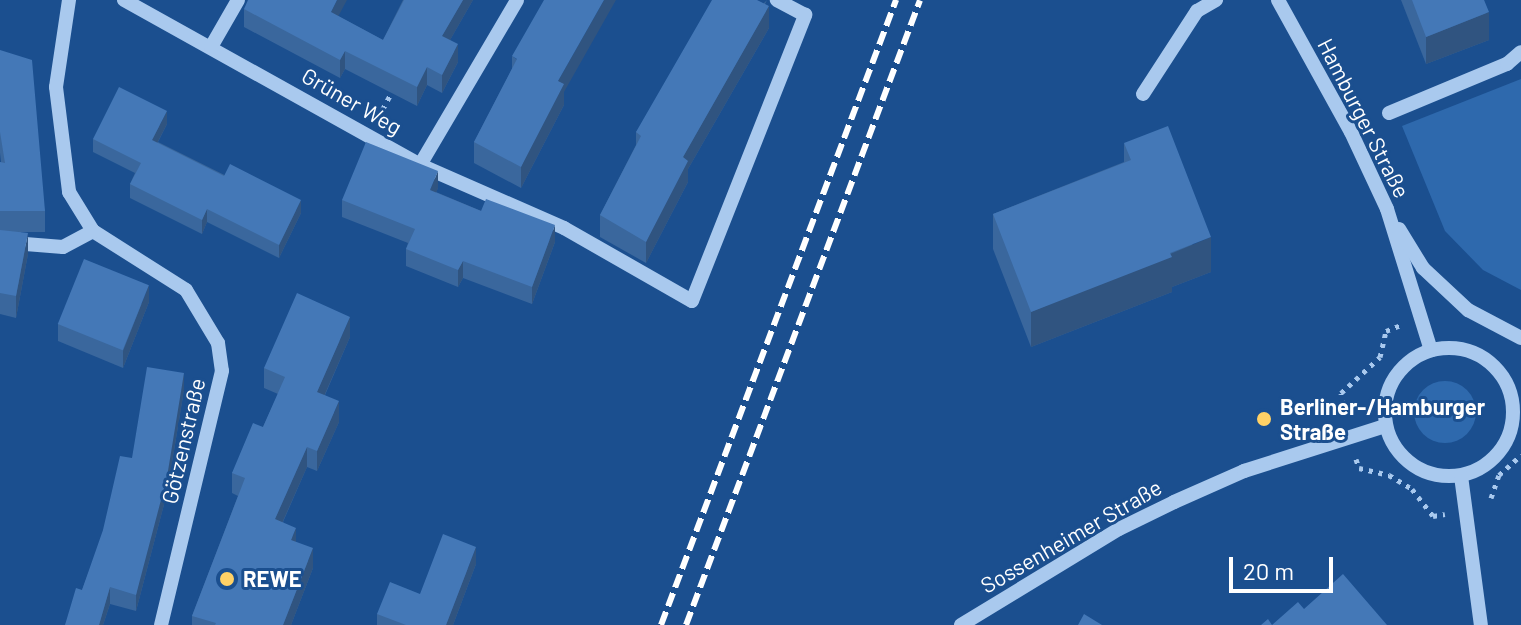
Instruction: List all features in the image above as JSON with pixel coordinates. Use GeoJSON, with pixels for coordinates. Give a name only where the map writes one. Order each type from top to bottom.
{"type":"FeatureCollection","features":[{"type":"Feature","properties":{"kind":"street"},"geometry":{"type":"LineString","coordinates":[[0,242],[63,247],[93,231],[69,192],[58,121],[58,48],[69,0]]}},
{"type":"Feature","properties":{"kind":"street","name":"Grüner Weg"},"geometry":{"type":"LineString","coordinates":[[124,0],[420,165],[564,228],[692,301],[805,15],[777,0]]}},
{"type":"Feature","properties":{"kind":"street"},"geometry":{"type":"LineString","coordinates":[[211,47],[238,0]]}},
{"type":"Feature","properties":{"kind":"street"},"geometry":{"type":"LineString","coordinates":[[420,165],[517,0]]}},
{"type":"Feature","properties":{"kind":"street"},"geometry":{"type":"LineString","coordinates":[[1143,94],[1197,11],[1216,0]]}},
{"type":"Feature","properties":{"kind":"street","name":"Hamburger Straße"},"geometry":{"type":"LineString","coordinates":[[1278,0],[1351,132],[1387,209],[1431,350]]}},
{"type":"Feature","properties":{"kind":"street"},"geometry":{"type":"LineString","coordinates":[[1389,113],[1507,64],[1521,52]]}},
{"type":"Feature","properties":{"kind":"street"},"geometry":{"type":"LineString","coordinates":[[1387,209],[1423,268],[1446,291],[1468,310],[1521,338]]}},
{"type":"Feature","properties":{"kind":"street","name":"Götzenstraße"},"geometry":{"type":"LineString","coordinates":[[93,231],[186,290],[218,343],[222,371],[217,409],[161,625]]}},
{"type":"Feature","properties":{"kind":"street"},"geometry":{"type":"LineString","coordinates":[[1431,350],[1473,352],[1505,380],[1516,423],[1489,463],[1461,476],[1444,477],[1413,466],[1391,442],[1385,426],[1389,388],[1399,371],[1431,350]]}},
{"type":"Feature","properties":{"kind":"street"},"geometry":{"type":"LineString","coordinates":[[1505,380],[1521,380]]}},
{"type":"Feature","properties":{"kind":"street","name":"Sossenheimer Straße"},"geometry":{"type":"LineString","coordinates":[[961,625],[1119,529],[1244,471],[1385,426]]}},
{"type":"Feature","properties":{"kind":"street"},"geometry":{"type":"LineString","coordinates":[[1461,476],[1481,625]]}},
{"type":"Feature","properties":{"kind":"path"},"geometry":{"type":"LineString","coordinates":[[1349,438],[1341,393],[1380,357],[1386,331],[1421,317]]}},
{"type":"Feature","properties":{"kind":"shaded area"},"geometry":{"type":"Polygon","coordinates":[[[1521,79],[1521,290],[1483,270],[1445,231],[1402,126],[1521,79]]]}},
{"type":"Feature","properties":{"kind":"shaded area"},"geometry":{"type":"Polygon","coordinates":[[[1445,381],[1467,390],[1476,412],[1467,434],[1445,443],[1423,434],[1414,412],[1423,390],[1445,381]]]}},
{"type":"Feature","properties":{"kind":"building"},"geometry":{"type":"Polygon","coordinates":[[[248,0],[337,0],[331,12],[383,40],[404,0],[463,0],[442,36],[458,44],[442,75],[427,67],[417,87],[345,51],[340,60],[244,9],[248,0]]]}},
{"type":"Feature","properties":{"kind":"building"},"geometry":{"type":"Polygon","coordinates":[[[544,0],[604,0],[558,81],[564,84],[521,167],[474,142],[517,59],[512,56],[544,0]]]}},
{"type":"Feature","properties":{"kind":"building"},"geometry":{"type":"Polygon","coordinates":[[[712,0],[757,0],[769,6],[683,157],[688,161],[646,242],[600,215],[641,136],[636,132],[712,0]]]}},
{"type":"Feature","properties":{"kind":"building"},"geometry":{"type":"Polygon","coordinates":[[[1412,0],[1484,0],[1489,12],[1426,37],[1412,0]]]}},
{"type":"Feature","properties":{"kind":"building"},"geometry":{"type":"Polygon","coordinates":[[[0,50],[32,60],[45,211],[0,211],[0,162],[5,163],[0,132],[0,50]]]}},
{"type":"Feature","properties":{"kind":"building"},"geometry":{"type":"Polygon","coordinates":[[[119,87],[167,111],[152,140],[224,176],[230,164],[301,200],[279,245],[207,209],[202,220],[130,184],[141,163],[93,139],[119,87]]]}},
{"type":"Feature","properties":{"kind":"building"},"geometry":{"type":"Polygon","coordinates":[[[1168,126],[1211,237],[1170,253],[1172,257],[1031,312],[993,214],[1131,160],[1124,143],[1168,126]]]}},
{"type":"Feature","properties":{"kind":"building"},"geometry":{"type":"Polygon","coordinates":[[[366,142],[438,171],[430,190],[481,211],[486,199],[555,225],[532,287],[463,261],[458,270],[406,249],[415,229],[342,200],[366,142]]]}},
{"type":"Feature","properties":{"kind":"building"},"geometry":{"type":"Polygon","coordinates":[[[0,230],[28,233],[16,296],[0,293],[0,230]]]}},
{"type":"Feature","properties":{"kind":"building"},"geometry":{"type":"Polygon","coordinates":[[[84,259],[149,285],[123,350],[58,324],[84,259]]]}},
{"type":"Feature","properties":{"kind":"building"},"geometry":{"type":"Polygon","coordinates":[[[297,293],[350,317],[317,392],[339,401],[317,451],[307,447],[275,519],[296,528],[291,540],[313,548],[283,625],[215,625],[192,616],[245,478],[232,473],[253,423],[263,427],[285,377],[264,368],[297,293]]]}},
{"type":"Feature","properties":{"kind":"building"},"geometry":{"type":"Polygon","coordinates":[[[147,367],[184,373],[167,477],[136,595],[110,587],[99,625],[65,625],[76,588],[82,590],[103,530],[120,456],[132,458],[147,367]]]}},
{"type":"Feature","properties":{"kind":"building"},"geometry":{"type":"Polygon","coordinates":[[[443,534],[476,547],[446,625],[406,625],[377,614],[390,582],[420,594],[443,534]]]}},
{"type":"Feature","properties":{"kind":"building"},"geometry":{"type":"Polygon","coordinates":[[[1343,574],[1387,625],[1272,625],[1298,602],[1304,609],[1343,574]]]}},
{"type":"Feature","properties":{"kind":"building"},"geometry":{"type":"Polygon","coordinates":[[[1084,614],[1102,625],[1078,625],[1084,614]]]}},
{"type":"Feature","properties":{"kind":"railway"},"geometry":{"type":"LineString","coordinates":[[661,625],[896,0]]}},
{"type":"Feature","properties":{"kind":"railway"},"geometry":{"type":"LineString","coordinates":[[686,625],[920,0]]}},
{"type":"Feature","properties":{"kind":"place","name":"Berliner-/Hamburger Straße"},"geometry":{"type":"Point","coordinates":[1264,419]}},
{"type":"Feature","properties":{"kind":"place","name":"REWE"},"geometry":{"type":"Point","coordinates":[227,579]}}]}
